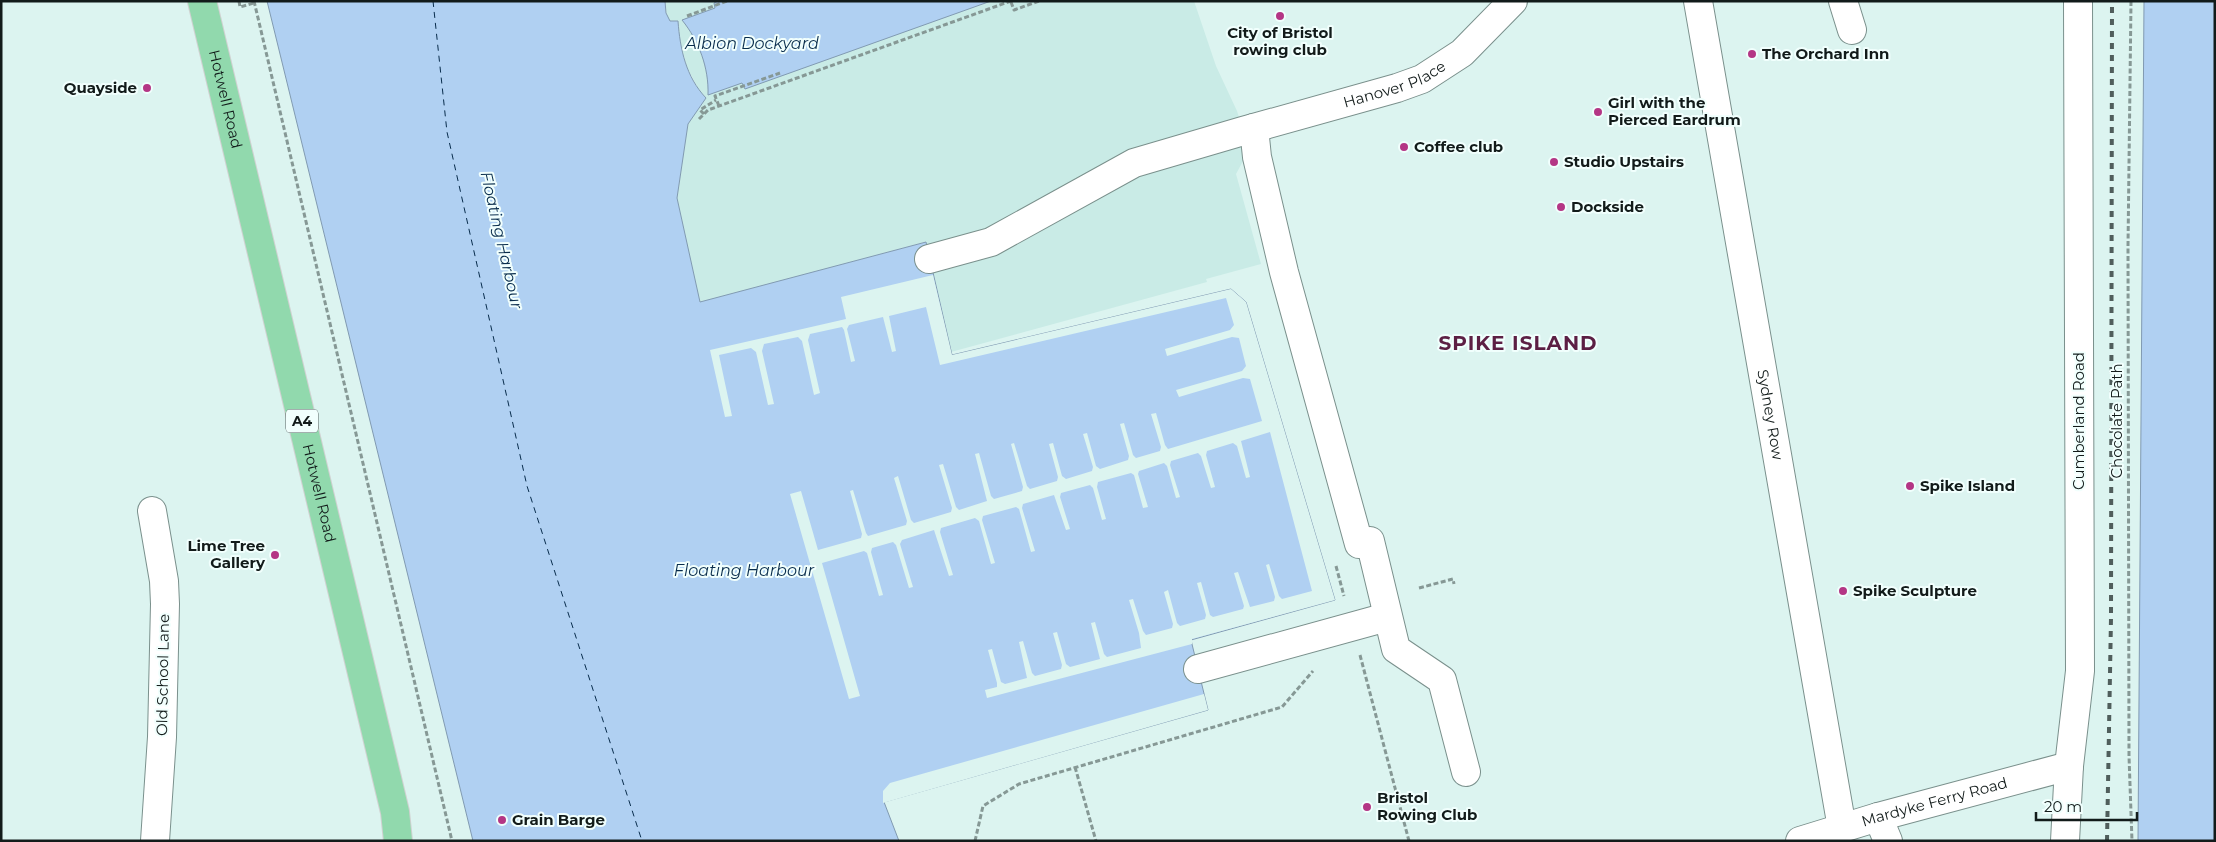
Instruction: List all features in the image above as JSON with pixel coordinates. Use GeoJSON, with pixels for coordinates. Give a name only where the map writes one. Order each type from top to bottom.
{"type":"FeatureCollection","features":[{"type":"Feature","properties":{"kind":"main road","name":"Hotwell Road"},"geometry":{"type":"LineString","coordinates":[[202,1],[395,812],[398,841]]}},
{"type":"Feature","properties":{"kind":"street","name":"Hanover Place"},"geometry":{"type":"LineString","coordinates":[[929,258],[991,242],[1134,163],[1397,88],[1422,78],[1462,53],[1513,1]]}},
{"type":"Feature","properties":{"kind":"street","name":"Sydney Row"},"geometry":{"type":"LineString","coordinates":[[1698,1],[1842,828]]}},
{"type":"Feature","properties":{"kind":"street"},"geometry":{"type":"LineString","coordinates":[[1843,1],[1852,30]]}},
{"type":"Feature","properties":{"kind":"street","name":"Cumberland Road"},"geometry":{"type":"LineString","coordinates":[[2065,841],[2069,766],[2080,672],[2078,1]]}},
{"type":"Feature","properties":{"kind":"street"},"geometry":{"type":"LineString","coordinates":[[1254,128],[1260,167],[1302,339],[1359,544],[1370,542],[1396,649],[1442,680],[1466,772]]}},
{"type":"Feature","properties":{"kind":"street","name":"Old School Lane"},"geometry":{"type":"LineString","coordinates":[[152,511],[164,581],[165,604],[162,737],[155,841]]}},
{"type":"Feature","properties":{"kind":"street"},"geometry":{"type":"LineString","coordinates":[[1198,669],[1387,616]]}},
{"type":"Feature","properties":{"kind":"street","name":"Mardyke Ferry Road"},"geometry":{"type":"LineString","coordinates":[[1800,841],[1842,828],[1883,829],[2069,766]]}},
{"type":"Feature","properties":{"kind":"path"},"geometry":{"type":"LineString","coordinates":[[239,1],[240,7],[254,2],[452,841]]}},
{"type":"Feature","properties":{"kind":"path"},"geometry":{"type":"LineString","coordinates":[[687,16],[727,1]]}},
{"type":"Feature","properties":{"kind":"path"},"geometry":{"type":"LineString","coordinates":[[699,119],[708,110],[1011,1],[1014,10],[1038,1]]}},
{"type":"Feature","properties":{"kind":"path","name":"Chocolate Path"},"geometry":{"type":"LineString","coordinates":[[2131,1],[2128,266],[2129,756],[2132,841]]}},
{"type":"Feature","properties":{"kind":"path"},"geometry":{"type":"LineString","coordinates":[[719,106],[715,96],[780,73]]}},
{"type":"Feature","properties":{"kind":"path"},"geometry":{"type":"LineString","coordinates":[[704,114],[700,110],[708,103],[716,100]]}},
{"type":"Feature","properties":{"kind":"path"},"geometry":{"type":"LineString","coordinates":[[1336,564],[1409,841]]}},
{"type":"Feature","properties":{"kind":"path"},"geometry":{"type":"LineString","coordinates":[[1419,588],[1453,579],[1454,584]]}},
{"type":"Feature","properties":{"kind":"path"},"geometry":{"type":"LineString","coordinates":[[975,841],[983,806],[1019,784],[1282,707],[1314,670]]}},
{"type":"Feature","properties":{"kind":"path"},"geometry":{"type":"LineString","coordinates":[[1075,767],[1096,841]]}},
{"type":"Feature","properties":{"kind":"shaded area"},"geometry":{"type":"Polygon","coordinates":[[[665,1],[1194,1],[1216,66],[1237,111],[1249,150],[1236,174],[1261,264],[1206,279],[1207,282],[951,352],[925,242],[699,303],[677,198],[688,124],[706,98],[699,90],[687,67],[679,37],[678,22],[670,21],[667,17],[665,1]]]}},
{"type":"Feature","properties":{"kind":"water","name":"Floating Harbour"},"geometry":{"type":"Polygon","coordinates":[[[267,1],[665,1],[666,13],[670,21],[678,21],[682,52],[689,72],[693,81],[706,98],[688,124],[677,198],[700,302],[926,242],[952,355],[1231,289],[1246,302],[1335,600],[1191,640],[1208,710],[884,802],[899,841],[473,841],[267,1]]]}},
{"type":"Feature","properties":{"kind":"water","name":"Albion Dockyard"},"geometry":{"type":"Polygon","coordinates":[[[718,1],[991,1],[745,89],[742,83],[708,95],[707,75],[702,55],[682,20],[715,8],[714,3],[718,1]]]}},
{"type":"Feature","properties":{"kind":"water"},"geometry":{"type":"Polygon","coordinates":[[[2144,1],[2215,1],[2215,841],[2138,841],[2144,1]]]}},
{"type":"Feature","properties":{"kind":"pier"},"geometry":{"type":"Polygon","coordinates":[[[933,275],[952,355],[1231,289],[1246,302],[1335,600],[1192,639],[1192,644],[987,698],[985,690],[997,687],[988,650],[992,649],[1001,682],[1005,684],[1027,678],[1019,642],[1023,641],[1032,673],[1035,676],[1061,669],[1062,665],[1053,633],[1057,632],[1066,664],[1070,667],[1100,659],[1091,623],[1095,622],[1104,654],[1107,657],[1141,648],[1139,633],[1129,600],[1133,599],[1146,635],[1172,628],[1173,624],[1164,592],[1168,590],[1177,623],[1180,626],[1205,619],[1206,615],[1197,583],[1201,582],[1210,615],[1213,617],[1243,609],[1244,606],[1234,573],[1238,572],[1250,607],[1274,601],[1275,597],[1266,565],[1269,564],[1279,596],[1282,599],[1312,591],[1270,432],[1241,441],[1250,477],[1246,478],[1237,446],[1233,443],[1207,451],[1206,455],[1215,487],[1211,488],[1201,456],[1198,453],[1171,461],[1170,465],[1180,497],[1176,498],[1167,466],[1164,463],[1139,471],[1138,474],[1148,507],[1143,508],[1134,475],[1131,473],[1098,482],[1097,487],[1106,519],[1102,520],[1093,488],[1090,485],[1061,493],[1060,497],[1070,529],[1066,530],[1054,495],[1023,504],[1022,508],[1035,551],[1031,552],[1019,509],[1016,507],[983,516],[982,520],[995,563],[991,564],[979,521],[975,518],[941,528],[940,532],[953,575],[949,576],[934,530],[902,540],[900,544],[913,587],[909,588],[896,545],[893,542],[872,548],[871,552],[883,595],[879,596],[867,553],[864,551],[822,563],[860,696],[849,699],[790,494],[801,491],[818,550],[861,538],[862,534],[850,491],[853,490],[868,536],[906,525],[907,521],[894,478],[898,476],[911,520],[914,523],[951,512],[952,508],[939,465],[943,464],[956,507],[959,510],[987,501],[975,454],[979,453],[991,496],[994,499],[1022,491],[1023,487],[1011,444],[1014,443],[1027,486],[1030,489],[1057,481],[1058,477],[1049,444],[1053,443],[1062,476],[1066,479],[1092,471],[1093,467],[1083,434],[1087,433],[1096,466],[1100,469],[1128,460],[1129,456],[1120,424],[1124,423],[1133,455],[1136,458],[1160,451],[1161,447],[1151,414],[1156,413],[1165,445],[1168,449],[1262,421],[1250,379],[1243,378],[1179,397],[1176,390],[1242,371],[1246,366],[1239,338],[1232,337],[1167,356],[1165,349],[1230,330],[1234,325],[1226,298],[940,365],[926,307],[889,316],[896,351],[892,352],[883,317],[849,325],[847,329],[855,361],[851,362],[842,327],[810,334],[808,340],[820,393],[814,395],[802,341],[798,337],[764,344],[762,351],[774,404],[768,405],[756,352],[751,348],[719,355],[732,416],[725,417],[710,350],[846,319],[841,297],[933,275]]]}},
{"type":"Feature","properties":{"kind":"pier"},"geometry":{"type":"Polygon","coordinates":[[[1204,694],[1208,710],[883,803],[883,791],[890,783],[1204,694]]]}},
{"type":"Feature","properties":{"kind":"ferry route"},"geometry":{"type":"LineString","coordinates":[[433,1],[447,132],[527,486],[642,841]]}},
{"type":"Feature","properties":{"kind":"railway"},"geometry":{"type":"LineString","coordinates":[[2107,841],[2111,618],[2112,1]]}},
{"type":"Feature","properties":{"kind":"place","name":"City of Bristol rowing club"},"geometry":{"type":"Point","coordinates":[1280,16]}},
{"type":"Feature","properties":{"kind":"place","name":"The Orchard Inn"},"geometry":{"type":"Point","coordinates":[1752,54]}},
{"type":"Feature","properties":{"kind":"place","name":"Quayside"},"geometry":{"type":"Point","coordinates":[147,88]}},
{"type":"Feature","properties":{"kind":"place","name":"Girl with the Pierced Eardrum"},"geometry":{"type":"Point","coordinates":[1598,112]}},
{"type":"Feature","properties":{"kind":"place","name":"Coffee club"},"geometry":{"type":"Point","coordinates":[1404,147]}},
{"type":"Feature","properties":{"kind":"place","name":"Studio Upstairs"},"geometry":{"type":"Point","coordinates":[1554,162]}},
{"type":"Feature","properties":{"kind":"place","name":"Dockside"},"geometry":{"type":"Point","coordinates":[1561,207]}},
{"type":"Feature","properties":{"kind":"place","name":"Spike Island"},"geometry":{"type":"Point","coordinates":[1910,486]}},
{"type":"Feature","properties":{"kind":"place","name":"Lime Tree Gallery"},"geometry":{"type":"Point","coordinates":[275,555]}},
{"type":"Feature","properties":{"kind":"place","name":"Spike Sculpture"},"geometry":{"type":"Point","coordinates":[1843,591]}},
{"type":"Feature","properties":{"kind":"place","name":"Bristol Rowing Club"},"geometry":{"type":"Point","coordinates":[1367,807]}},
{"type":"Feature","properties":{"kind":"place","name":"Grain Barge"},"geometry":{"type":"Point","coordinates":[502,820]}},
{"type":"Feature","properties":{"kind":"district","name":"SPIKE ISLAND"},"geometry":{"type":"Point","coordinates":[1518,343]}}]}
